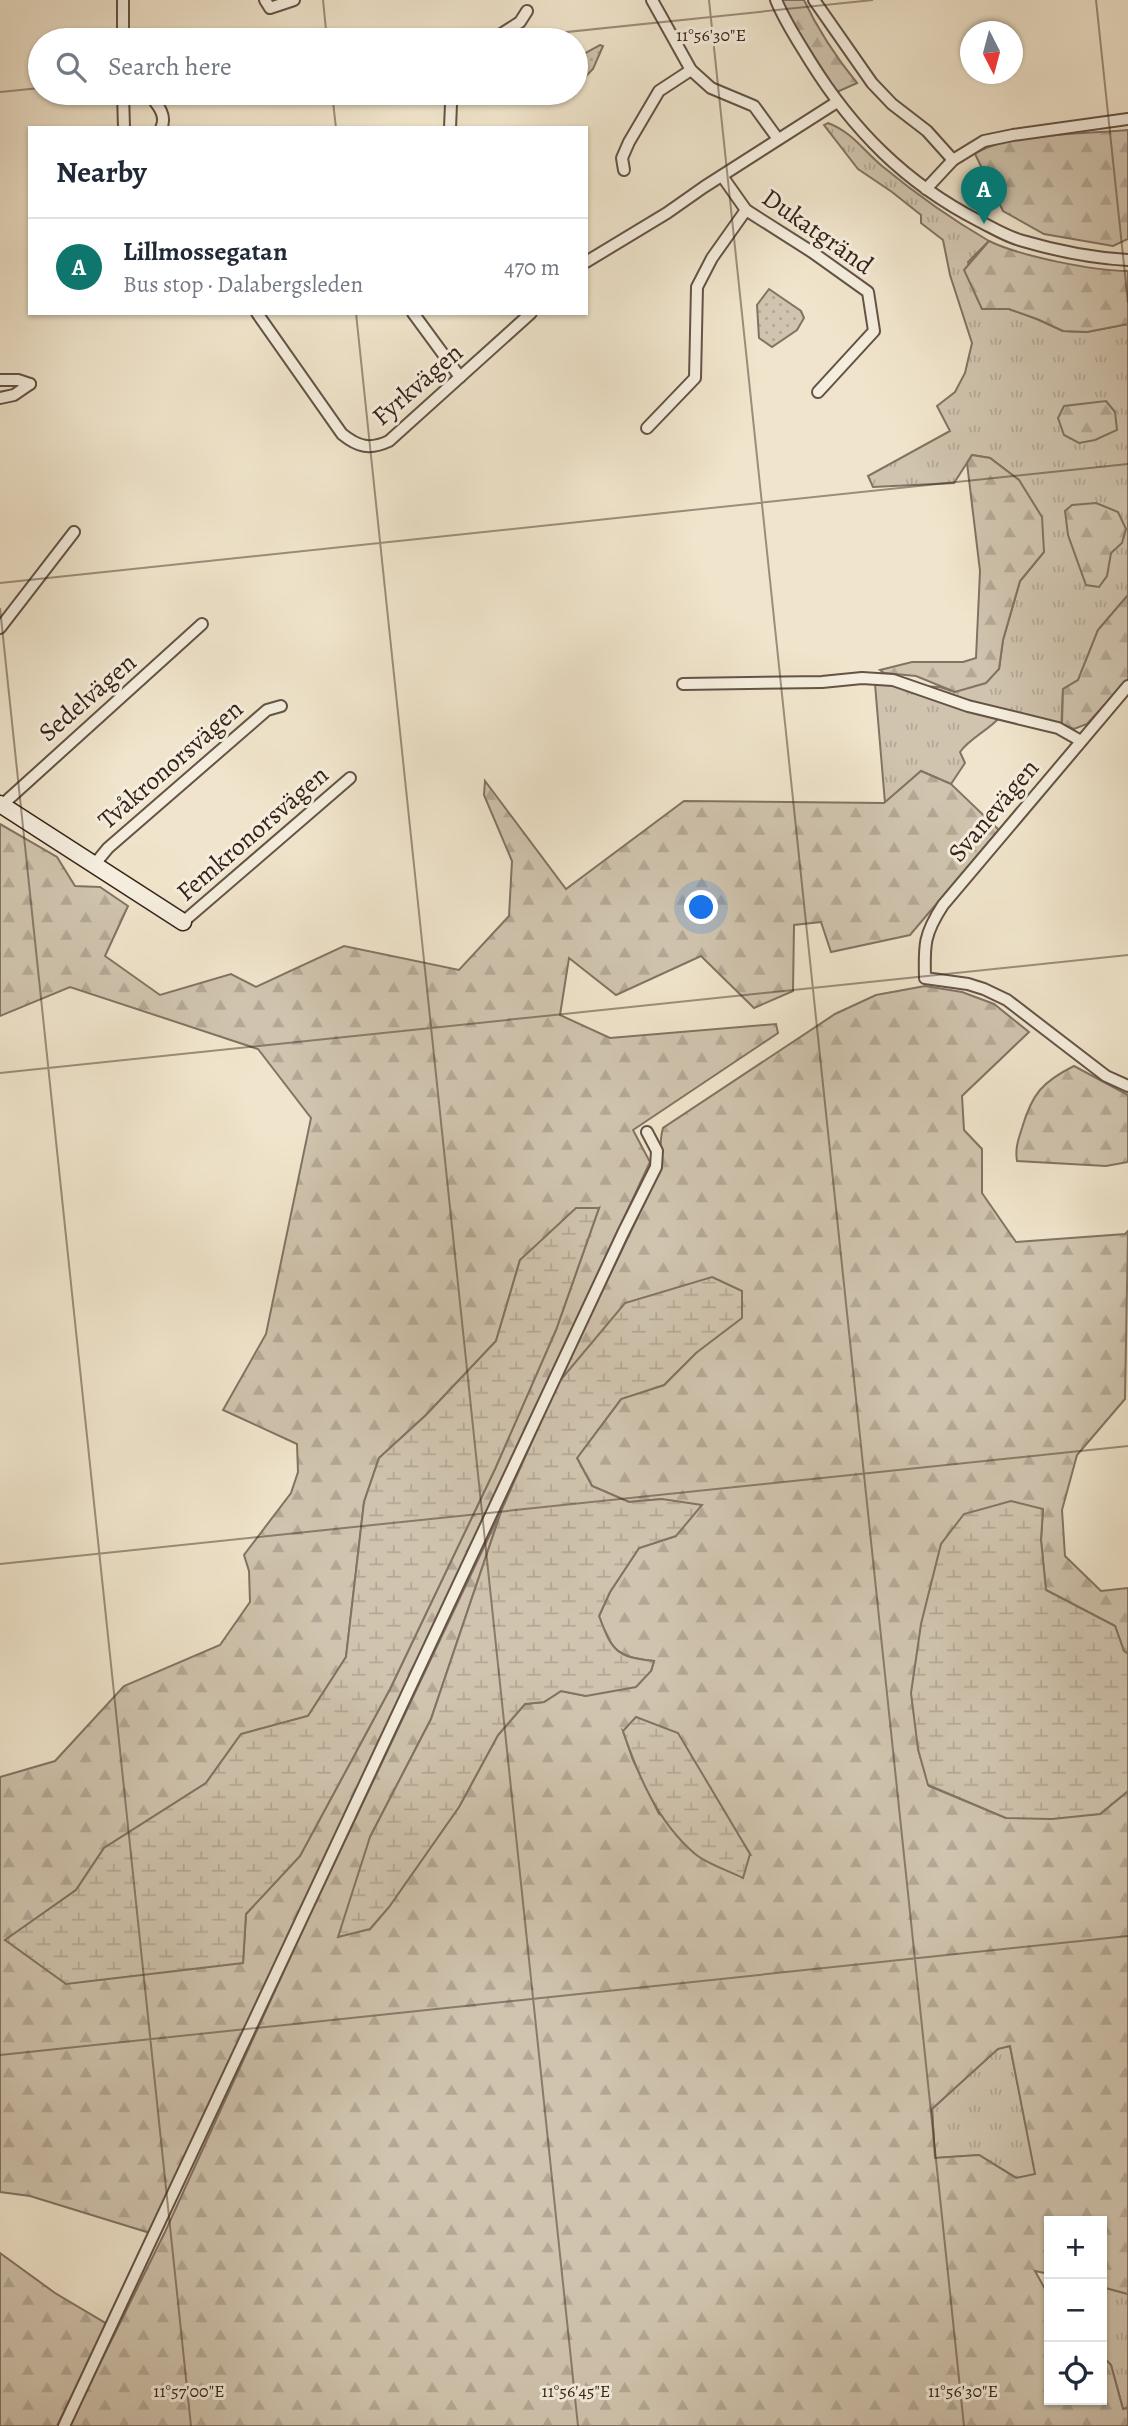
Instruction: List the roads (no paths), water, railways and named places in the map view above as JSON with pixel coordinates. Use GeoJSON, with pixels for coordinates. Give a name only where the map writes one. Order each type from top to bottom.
{"type":"FeatureCollection","features":[{"type":"Feature","properties":{"kind":"street"},"geometry":{"type":"LineString","coordinates":[[123,0],[123,28]]}},
{"type":"Feature","properties":{"kind":"street"},"geometry":{"type":"LineString","coordinates":[[265,0],[270,8],[294,0]]}},
{"type":"Feature","properties":{"kind":"street"},"geometry":{"type":"LineString","coordinates":[[652,0],[691,70],[711,88],[754,107],[778,139]]}},
{"type":"Feature","properties":{"kind":"street"},"geometry":{"type":"LineString","coordinates":[[776,0],[784,19],[837,102],[873,145],[926,189],[971,217],[1023,242],[1100,258],[1128,260]]}},
{"type":"Feature","properties":{"kind":"street"},"geometry":{"type":"LineString","coordinates":[[814,0],[872,83],[927,131],[953,160]]}},
{"type":"Feature","properties":{"kind":"street"},"geometry":{"type":"LineString","coordinates":[[511,28],[520,22],[527,11]]}},
{"type":"Feature","properties":{"kind":"street"},"geometry":{"type":"LineString","coordinates":[[624,170],[622,159],[629,142],[659,91],[691,70]]}},
{"type":"Feature","properties":{"kind":"street"},"geometry":{"type":"LineString","coordinates":[[588,261],[642,229],[837,102]]}},
{"type":"Feature","properties":{"kind":"street"},"geometry":{"type":"LineString","coordinates":[[123,105],[124,126]]}},
{"type":"Feature","properties":{"kind":"street"},"geometry":{"type":"LineString","coordinates":[[156,105],[162,113],[164,122],[161,126]]}},
{"type":"Feature","properties":{"kind":"street"},"geometry":{"type":"LineString","coordinates":[[450,126],[451,105]]}},
{"type":"Feature","properties":{"kind":"street"},"geometry":{"type":"LineString","coordinates":[[926,189],[953,160],[984,141],[1128,120]]}},
{"type":"Feature","properties":{"kind":"street","name":"Dukatgränd"},"geometry":{"type":"LineString","coordinates":[[722,176],[746,210],[868,292],[874,331],[818,392]]}},
{"type":"Feature","properties":{"kind":"street"},"geometry":{"type":"LineString","coordinates":[[647,428],[695,378],[697,287],[712,258],[746,210]]}},
{"type":"Feature","properties":{"kind":"street","name":"Fyrkvägen"},"geometry":{"type":"LineString","coordinates":[[258,315],[342,434],[362,447],[389,441],[529,315]]}},
{"type":"Feature","properties":{"kind":"street"},"geometry":{"type":"LineString","coordinates":[[414,315],[460,377]]}},
{"type":"Feature","properties":{"kind":"street"},"geometry":{"type":"LineString","coordinates":[[0,380],[18,380],[30,384],[14,395],[0,398]]}},
{"type":"Feature","properties":{"kind":"street"},"geometry":{"type":"LineString","coordinates":[[0,628],[74,532]]}},
{"type":"Feature","properties":{"kind":"street","name":"Sedelvägen"},"geometry":{"type":"LineString","coordinates":[[1,805],[202,624]]}},
{"type":"Feature","properties":{"kind":"street"},"geometry":{"type":"LineString","coordinates":[[683,684],[822,682],[862,678],[893,680],[968,706],[1058,729],[1081,741]]}},
{"type":"Feature","properties":{"kind":"street","name":"Svanevägen"},"geometry":{"type":"LineString","coordinates":[[1128,686],[968,874],[930,924],[926,937],[925,978],[968,984],[1007,1000],[1068,1049],[1106,1076],[1128,1086]]}},
{"type":"Feature","properties":{"kind":"street","name":"Tvåkronorsvägen"},"geometry":{"type":"LineString","coordinates":[[94,865],[108,848],[267,710],[281,706]]}},
{"type":"Feature","properties":{"kind":"street","name":"Femkronorsvägen"},"geometry":{"type":"LineString","coordinates":[[183,922],[350,778]]}},
{"type":"Feature","properties":{"kind":"street"},"geometry":{"type":"LineString","coordinates":[[1,805],[183,922]]}},
{"type":"Feature","properties":{"kind":"street"},"geometry":{"type":"LineString","coordinates":[[64,2426],[656,1167],[657,1152],[647,1132]]}},
{"type":"Feature","properties":{"kind":"place","name":"Lillmossegatan"},"geometry":{"type":"Point","coordinates":[984,224]}}]}
